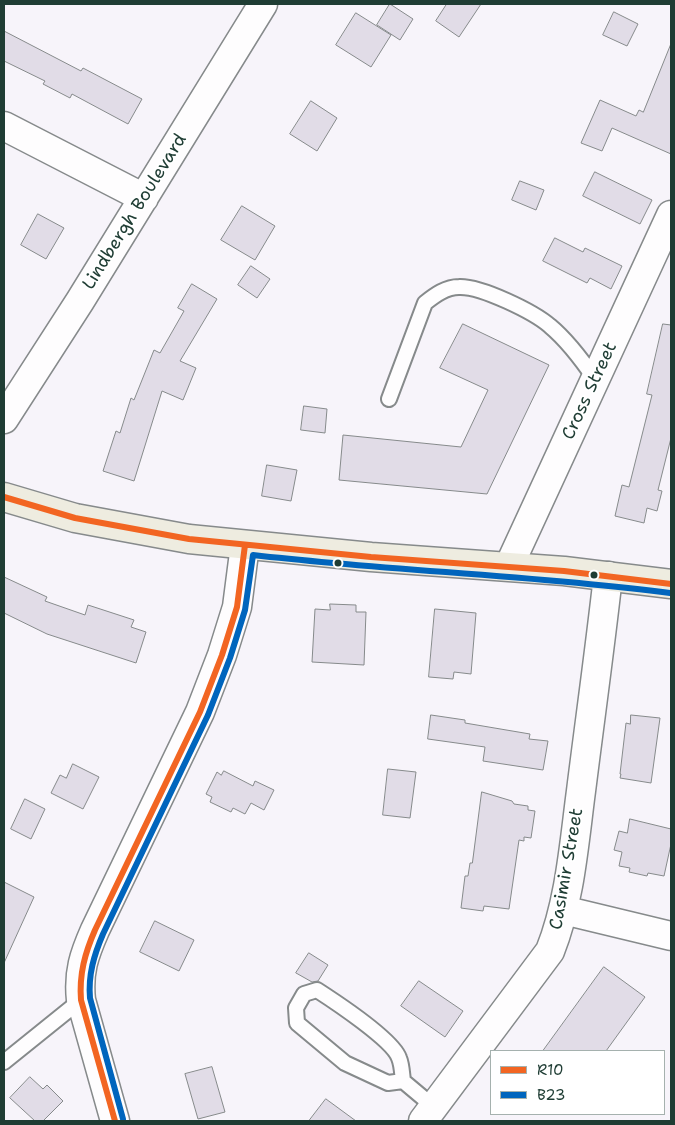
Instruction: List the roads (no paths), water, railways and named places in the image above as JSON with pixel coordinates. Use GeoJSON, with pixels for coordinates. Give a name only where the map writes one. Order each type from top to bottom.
{"type":"FeatureCollection","features":[{"type":"Feature","properties":{"kind":"main road"},"geometry":{"type":"LineString","coordinates":[[4,497],[50,512],[112,526],[189,539],[371,557],[509,566],[671,584]]}},
{"type":"Feature","properties":{"kind":"street","name":"Lindbergh Boulevard"},"geometry":{"type":"LineString","coordinates":[[4,419],[80,301],[263,4]]}},
{"type":"Feature","properties":{"kind":"street"},"geometry":{"type":"LineString","coordinates":[[4,126],[144,198]]}},
{"type":"Feature","properties":{"kind":"street","name":"Cross Street"},"geometry":{"type":"LineString","coordinates":[[509,566],[671,215]]}},
{"type":"Feature","properties":{"kind":"street"},"geometry":{"type":"LineString","coordinates":[[115,1121],[81,1000],[80,975],[86,950],[200,712],[222,655],[237,607],[245,545]]}},
{"type":"Feature","properties":{"kind":"street","name":"Casimir Street"},"geometry":{"type":"LineString","coordinates":[[429,1114],[550,951],[563,910],[608,576]]}},
{"type":"Feature","properties":{"kind":"street"},"geometry":{"type":"LineString","coordinates":[[563,910],[671,936]]}},
{"type":"Feature","properties":{"kind":"lane"},"geometry":{"type":"LineString","coordinates":[[389,399],[425,303],[437,293],[458,287],[480,290],[537,317],[563,338],[595,379]]}},
{"type":"Feature","properties":{"kind":"lane"},"geometry":{"type":"LineString","coordinates":[[403,1081],[388,1083],[345,1063],[296,1023],[296,1008],[304,994],[317,990],[391,1045],[399,1057],[403,1081],[429,1114]]}},
{"type":"Feature","properties":{"kind":"lane"},"geometry":{"type":"LineString","coordinates":[[4,1062],[81,1000]]}}]}
